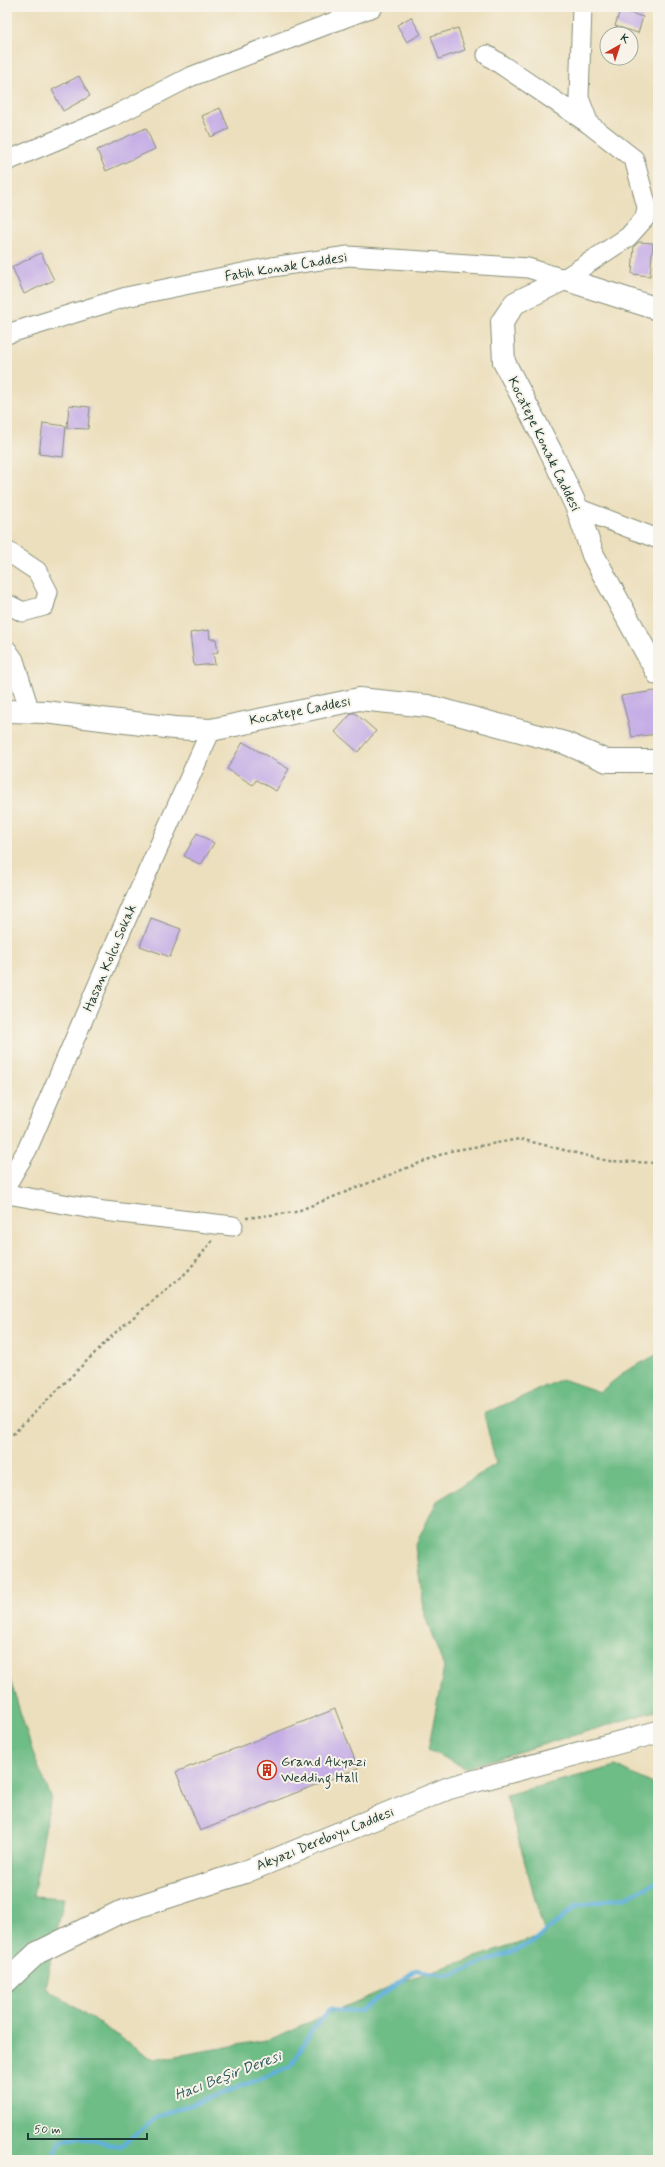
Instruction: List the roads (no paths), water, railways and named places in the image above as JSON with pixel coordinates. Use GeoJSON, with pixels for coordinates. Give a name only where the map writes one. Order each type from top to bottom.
{"type":"FeatureCollection","features":[{"type":"Feature","properties":{"kind":"main road","name":"Fatih Konak Caddesi"},"geometry":{"type":"LineString","coordinates":[[564,279],[658,309]]}},
{"type":"Feature","properties":{"kind":"main road","name":"Kocatepe Konak Caddesi"},"geometry":{"type":"LineString","coordinates":[[564,279],[515,303],[502,322],[504,362],[550,450],[577,508],[593,555],[658,674]]}},
{"type":"Feature","properties":{"kind":"main road","name":"Kocatepe Caddesi"},"geometry":{"type":"LineString","coordinates":[[7,711],[30,712],[174,728],[211,730],[359,699],[428,706],[565,743],[607,760],[658,761]]}},
{"type":"Feature","properties":{"kind":"main road","name":"Akyazı Dereboyu Caddesi"},"geometry":{"type":"LineString","coordinates":[[7,1981],[37,1953],[118,1914],[245,1872],[449,1788],[658,1732]]}},
{"type":"Feature","properties":{"kind":"street"},"geometry":{"type":"LineString","coordinates":[[7,161],[116,116],[190,77],[372,7]]}},
{"type":"Feature","properties":{"kind":"street"},"geometry":{"type":"LineString","coordinates":[[582,7],[578,98],[589,124]]}},
{"type":"Feature","properties":{"kind":"street"},"geometry":{"type":"LineString","coordinates":[[487,55],[589,124],[634,159],[646,207],[652,218],[628,237],[564,279]]}},
{"type":"Feature","properties":{"kind":"street","name":"Fatih Konak Caddesi"},"geometry":{"type":"LineString","coordinates":[[8,331],[126,297],[272,267],[348,256],[528,268],[564,279]]}},
{"type":"Feature","properties":{"kind":"street"},"geometry":{"type":"LineString","coordinates":[[577,508],[658,539]]}},
{"type":"Feature","properties":{"kind":"street"},"geometry":{"type":"LineString","coordinates":[[7,551],[37,571],[48,592],[44,606],[23,612],[7,604]]}},
{"type":"Feature","properties":{"kind":"street"},"geometry":{"type":"LineString","coordinates":[[7,650],[14,660],[30,712]]}},
{"type":"Feature","properties":{"kind":"street","name":"Hasan Kolcu Sokak"},"geometry":{"type":"LineString","coordinates":[[7,1184],[27,1150],[121,931],[211,730]]}},
{"type":"Feature","properties":{"kind":"street"},"geometry":{"type":"LineString","coordinates":[[7,1194],[104,1211],[233,1226]]}},
{"type":"Feature","properties":{"kind":"waterway","name":"Hacı Beşir Deresi"},"geometry":{"type":"LineString","coordinates":[[49,2160],[62,2140],[81,2138],[121,2146],[158,2116],[229,2091],[290,2067],[311,2032],[329,2010],[360,2011],[416,1970],[449,1976],[531,1944],[576,1906],[626,1897],[658,1882]]}},
{"type":"Feature","properties":{"kind":"place","name":"Grand Akyazi Wedding Hall"},"geometry":{"type":"Point","coordinates":[267,1770]}}]}
